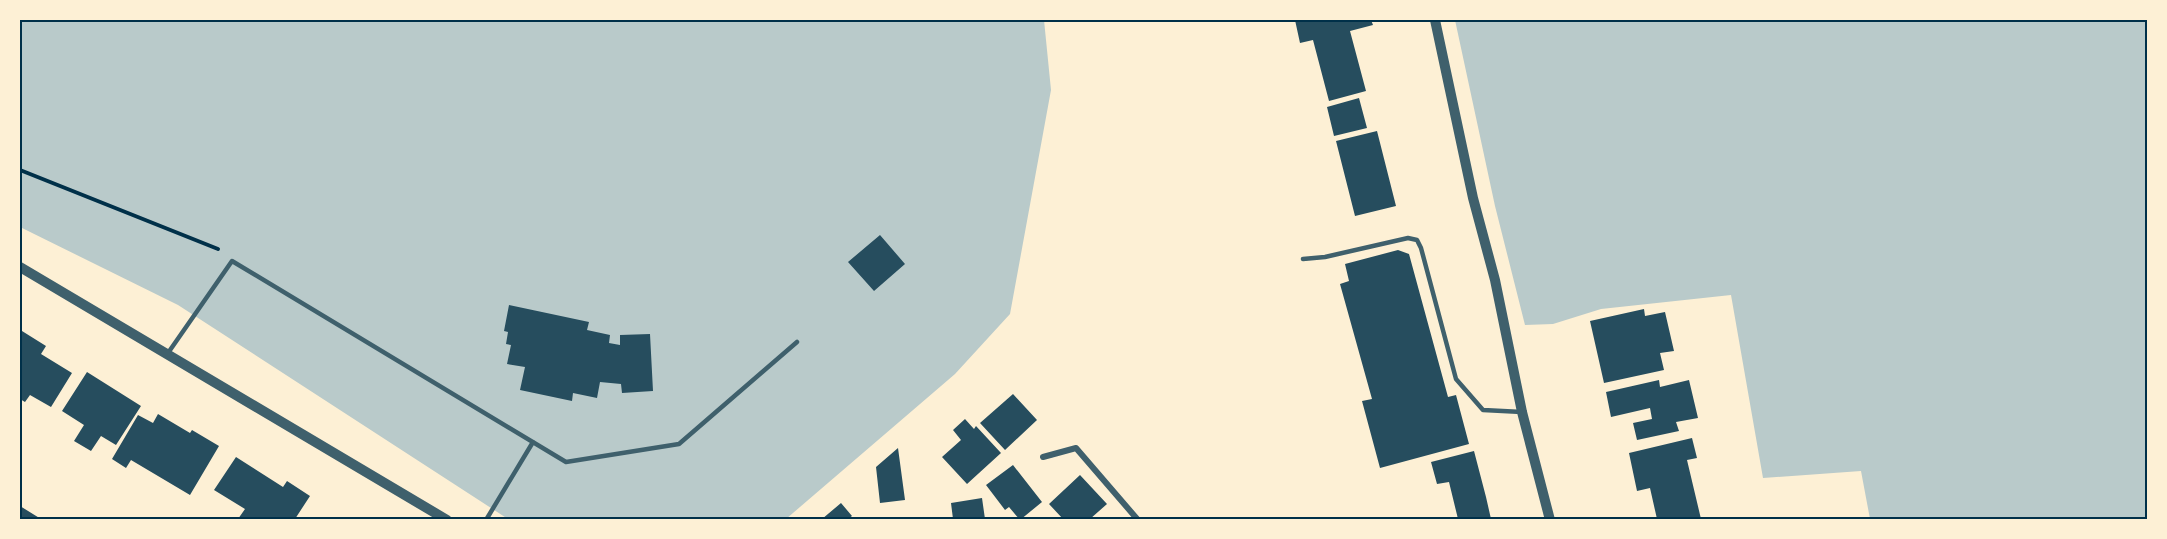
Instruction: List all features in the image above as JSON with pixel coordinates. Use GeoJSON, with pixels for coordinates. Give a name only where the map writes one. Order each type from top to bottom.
{"type":"FeatureCollection","features":[{"type":"Feature","properties":{"kind":"street"},"geometry":{"type":"LineString","coordinates":[[1435,20],[1473,198],[1495,279],[1522,412],[1550,519]]}},
{"type":"Feature","properties":{"kind":"street"},"geometry":{"type":"LineString","coordinates":[[20,267],[447,519]]}},
{"type":"Feature","properties":{"kind":"street"},"geometry":{"type":"LineString","coordinates":[[1042,457],[1076,448],[1138,519]]}},
{"type":"Feature","properties":{"kind":"lane"},"geometry":{"type":"LineString","coordinates":[[1303,259],[1324,257],[1408,237],[1417,240],[1456,380],[1483,410],[1522,412]]}},
{"type":"Feature","properties":{"kind":"lane"},"geometry":{"type":"LineString","coordinates":[[166,355],[232,261],[566,462],[679,444],[797,342]]}},
{"type":"Feature","properties":{"kind":"lane"},"geometry":{"type":"LineString","coordinates":[[486,519],[533,442]]}},
{"type":"Feature","properties":{"kind":"path"},"geometry":{"type":"LineString","coordinates":[[20,171],[218,249]]}},
{"type":"Feature","properties":{"kind":"shaded area"},"geometry":{"type":"Polygon","coordinates":[[[20,20],[1044,20],[1051,90],[1010,314],[955,374],[786,519],[508,519],[178,305],[20,227],[20,20]]]}},
{"type":"Feature","properties":{"kind":"shaded area"},"geometry":{"type":"Polygon","coordinates":[[[1455,20],[2147,20],[2147,519],[1870,519],[1861,471],[1763,478],[1731,295],[1601,309],[1553,324],[1525,325],[1495,206],[1455,20]]]}},
{"type":"Feature","properties":{"kind":"building"},"geometry":{"type":"Polygon","coordinates":[[[1295,20],[1371,20],[1373,25],[1350,31],[1366,91],[1329,101],[1313,40],[1300,43],[1295,20]]]}},
{"type":"Feature","properties":{"kind":"building"},"geometry":{"type":"Polygon","coordinates":[[[1359,98],[1367,128],[1334,136],[1327,107],[1359,98]]]}},
{"type":"Feature","properties":{"kind":"building"},"geometry":{"type":"Polygon","coordinates":[[[1377,131],[1396,206],[1355,216],[1336,141],[1377,131]]]}},
{"type":"Feature","properties":{"kind":"building"},"geometry":{"type":"Polygon","coordinates":[[[880,235],[905,264],[874,291],[848,262],[880,235]]]}},
{"type":"Feature","properties":{"kind":"building"},"geometry":{"type":"Polygon","coordinates":[[[1398,250],[1409,254],[1448,397],[1456,395],[1469,444],[1380,468],[1362,401],[1372,399],[1340,284],[1349,281],[1345,264],[1398,250]]]}},
{"type":"Feature","properties":{"kind":"building"},"geometry":{"type":"Polygon","coordinates":[[[509,305],[589,322],[587,330],[610,335],[609,343],[620,345],[620,335],[650,334],[653,391],[622,393],[621,384],[600,382],[597,398],[573,393],[572,401],[520,390],[525,367],[507,364],[511,345],[506,344],[508,332],[504,331],[509,305]]]}},
{"type":"Feature","properties":{"kind":"building"},"geometry":{"type":"Polygon","coordinates":[[[1644,309],[1645,316],[1665,312],[1674,351],[1660,353],[1664,370],[1604,383],[1590,321],[1644,309]]]}},
{"type":"Feature","properties":{"kind":"building"},"geometry":{"type":"Polygon","coordinates":[[[22,331],[46,346],[41,354],[72,373],[51,407],[30,395],[25,402],[20,399],[20,335],[22,331]]]}},
{"type":"Feature","properties":{"kind":"building"},"geometry":{"type":"Polygon","coordinates":[[[87,372],[141,406],[116,445],[101,436],[91,451],[74,441],[84,425],[62,411],[87,372]]]}},
{"type":"Feature","properties":{"kind":"building"},"geometry":{"type":"Polygon","coordinates":[[[1659,380],[1660,387],[1689,380],[1698,418],[1676,422],[1679,431],[1637,440],[1633,423],[1652,419],[1650,408],[1611,417],[1606,392],[1659,380]]]}},
{"type":"Feature","properties":{"kind":"building"},"geometry":{"type":"Polygon","coordinates":[[[1013,394],[1037,420],[1005,450],[980,423],[1013,394]]]}},
{"type":"Feature","properties":{"kind":"building"},"geometry":{"type":"Polygon","coordinates":[[[158,414],[190,433],[192,430],[219,446],[190,495],[131,460],[126,468],[112,459],[138,415],[153,423],[158,414]]]}},
{"type":"Feature","properties":{"kind":"building"},"geometry":{"type":"Polygon","coordinates":[[[965,419],[974,429],[976,426],[1001,453],[967,484],[942,457],[961,440],[953,430],[965,419]]]}},
{"type":"Feature","properties":{"kind":"building"},"geometry":{"type":"Polygon","coordinates":[[[1692,438],[1697,458],[1687,460],[1701,519],[1657,519],[1650,488],[1637,491],[1629,453],[1692,438]]]}},
{"type":"Feature","properties":{"kind":"building"},"geometry":{"type":"Polygon","coordinates":[[[898,448],[905,500],[880,503],[876,467],[898,448]]]}},
{"type":"Feature","properties":{"kind":"building"},"geometry":{"type":"Polygon","coordinates":[[[1474,451],[1491,519],[1458,519],[1449,482],[1437,484],[1431,462],[1474,451]]]}},
{"type":"Feature","properties":{"kind":"building"},"geometry":{"type":"Polygon","coordinates":[[[236,457],[283,487],[287,481],[310,496],[295,519],[238,519],[245,509],[214,490],[236,457]]]}},
{"type":"Feature","properties":{"kind":"building"},"geometry":{"type":"Polygon","coordinates":[[[1013,465],[1042,502],[1020,520],[1009,507],[1005,510],[986,485],[1013,465]]]}},
{"type":"Feature","properties":{"kind":"building"},"geometry":{"type":"Polygon","coordinates":[[[1080,475],[1107,504],[1090,519],[1063,519],[1049,504],[1080,475]]]}},
{"type":"Feature","properties":{"kind":"building"},"geometry":{"type":"Polygon","coordinates":[[[982,498],[985,519],[953,519],[951,503],[982,498]]]}},
{"type":"Feature","properties":{"kind":"building"},"geometry":{"type":"Polygon","coordinates":[[[841,503],[852,516],[848,519],[822,519],[841,503]]]}},
{"type":"Feature","properties":{"kind":"building"},"geometry":{"type":"Polygon","coordinates":[[[20,506],[41,519],[20,519],[20,506]]]}}]}
